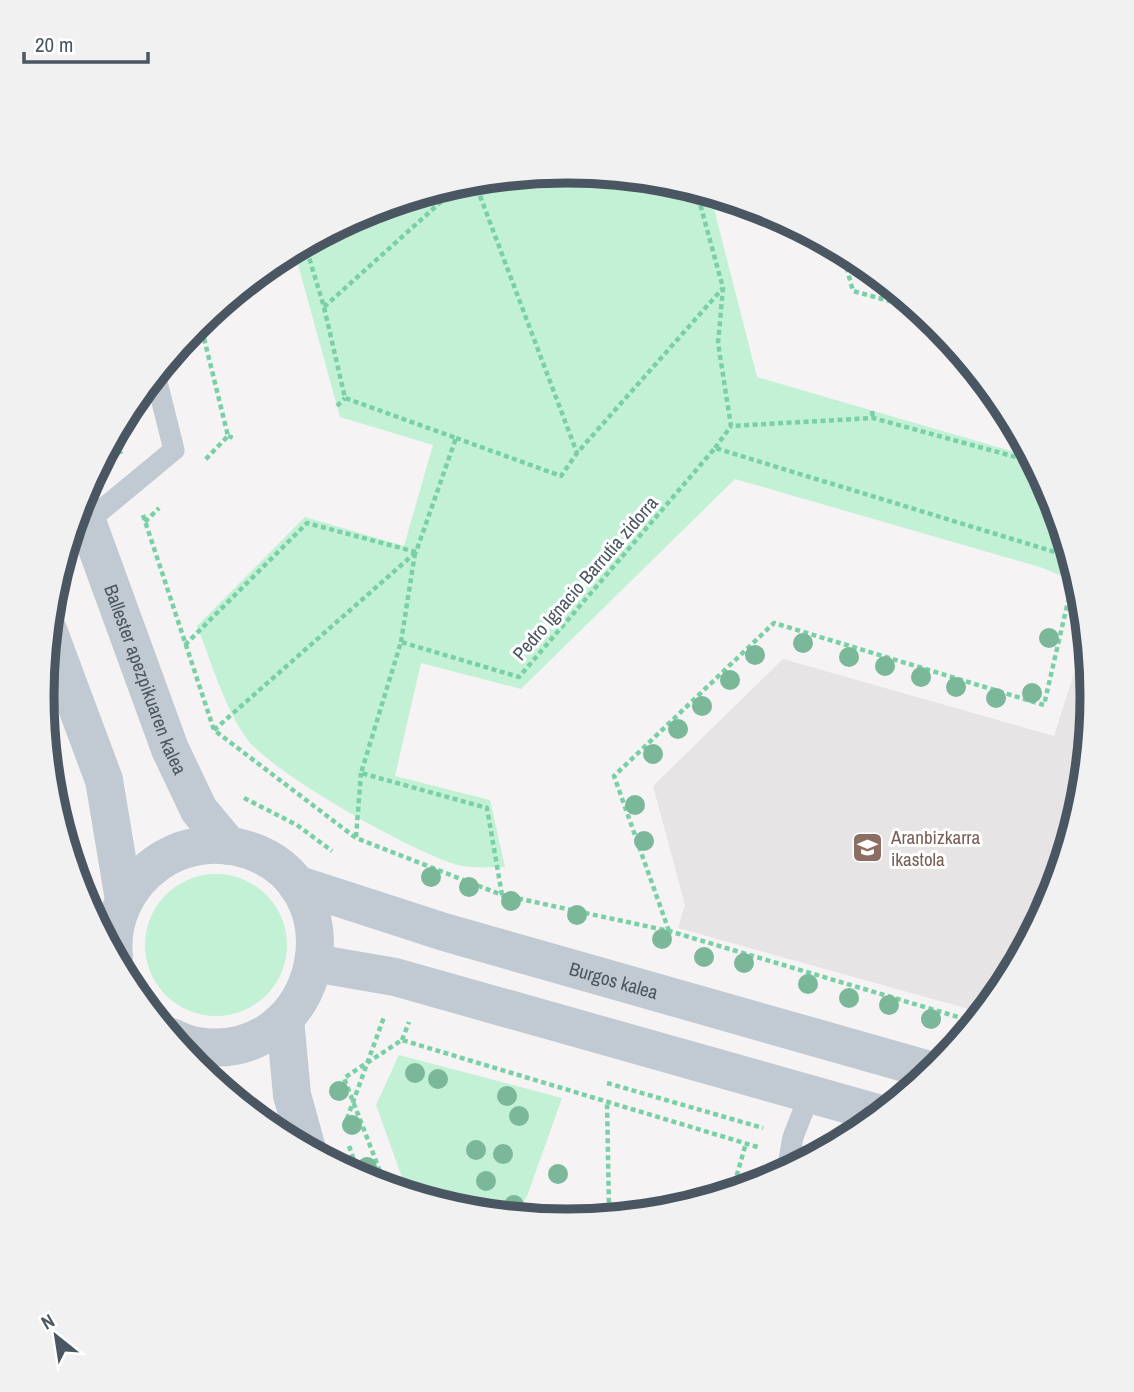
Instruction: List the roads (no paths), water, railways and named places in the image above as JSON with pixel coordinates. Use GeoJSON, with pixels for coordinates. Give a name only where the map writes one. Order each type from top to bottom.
{"type":"FeatureCollection","features":[{"type":"Feature","properties":{"kind":"street","name":"Ballester apezpikuaren kalea"},"geometry":{"type":"LineString","coordinates":[[86,519],[170,749],[199,810],[229,846]]}},
{"type":"Feature","properties":{"kind":"street"},"geometry":{"type":"LineString","coordinates":[[56,652],[104,780],[124,900]]}},
{"type":"Feature","properties":{"kind":"street"},"geometry":{"type":"LineString","coordinates":[[114,935],[124,900],[142,874],[168,856],[197,846],[229,846],[248,850],[266,858],[296,884],[313,922],[316,942],[314,963],[304,993],[285,1019],[259,1038],[228,1046],[190,1044]]}},
{"type":"Feature","properties":{"kind":"street","name":"Burgos kalea"},"geometry":{"type":"LineString","coordinates":[[296,884],[444,932],[921,1068]]}},
{"type":"Feature","properties":{"kind":"street"},"geometry":{"type":"LineString","coordinates":[[314,963],[395,977],[868,1110]]}},
{"type":"Feature","properties":{"kind":"street"},"geometry":{"type":"LineString","coordinates":[[285,1019],[292,1095],[303,1135]]}},
{"type":"Feature","properties":{"kind":"lane"},"geometry":{"type":"LineString","coordinates":[[90,508],[132,485],[174,450],[158,387]]}},
{"type":"Feature","properties":{"kind":"lane"},"geometry":{"type":"LineString","coordinates":[[789,1158],[793,1137],[810,1094]]}},
{"type":"Feature","properties":{"kind":"place","name":"Aranbizkarra ikastola"},"geometry":{"type":"Point","coordinates":[868,848]}}]}
